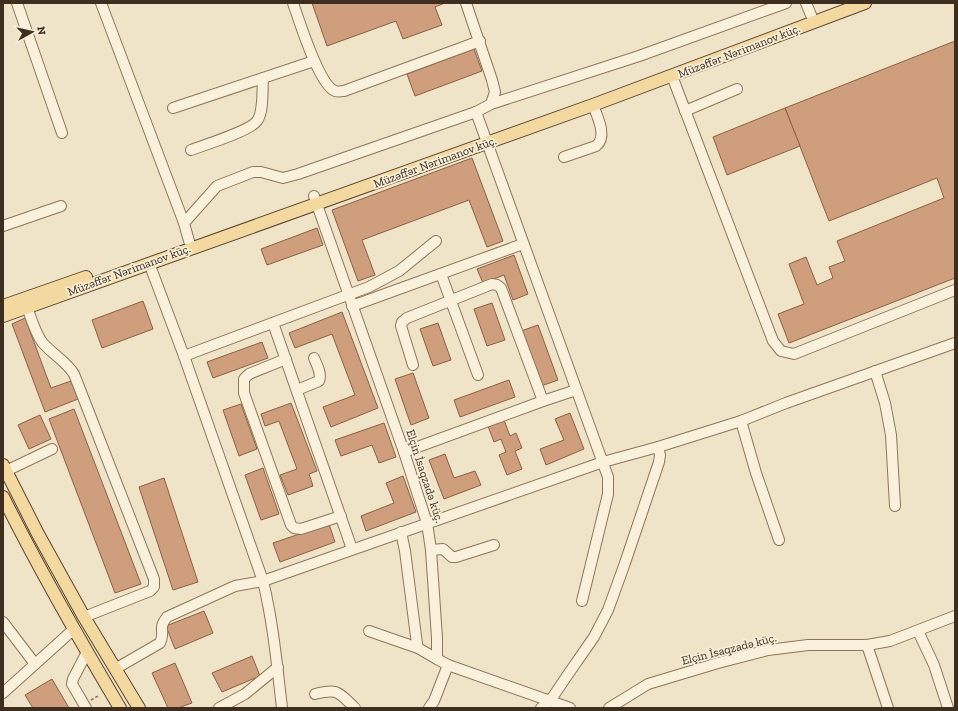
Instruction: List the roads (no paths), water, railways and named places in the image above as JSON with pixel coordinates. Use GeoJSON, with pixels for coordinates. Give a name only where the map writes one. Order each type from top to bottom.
{"type":"FeatureCollection","features":[{"type":"Feature","properties":{"kind":"main road"},"geometry":{"type":"LineString","coordinates":[[3,306],[189,240],[315,200],[485,139],[843,3]]}},
{"type":"Feature","properties":{"kind":"main road","name":"Müzəffər Nərimanov küç."},"geometry":{"type":"LineString","coordinates":[[485,139],[593,105],[864,3]]}},
{"type":"Feature","properties":{"kind":"main road","name":"Müzəffər Nərimanov küç."},"geometry":{"type":"LineString","coordinates":[[3,316],[149,263],[315,200]]}},
{"type":"Feature","properties":{"kind":"main road"},"geometry":{"type":"LineString","coordinates":[[5,468],[38,534],[84,617],[139,708]]}},
{"type":"Feature","properties":{"kind":"main road"},"geometry":{"type":"LineString","coordinates":[[3,497],[25,541],[120,708]]}},
{"type":"Feature","properties":{"kind":"main road"},"geometry":{"type":"LineString","coordinates":[[25,541],[38,534]]}},
{"type":"Feature","properties":{"kind":"street"},"geometry":{"type":"LineString","coordinates":[[17,3],[62,133]]}},
{"type":"Feature","properties":{"kind":"street"},"geometry":{"type":"LineString","coordinates":[[101,3],[184,223],[189,240]]}},
{"type":"Feature","properties":{"kind":"street"},"geometry":{"type":"LineString","coordinates":[[293,3],[314,61],[328,86],[335,91],[344,91],[480,41]]}},
{"type":"Feature","properties":{"kind":"street"},"geometry":{"type":"LineString","coordinates":[[466,3],[480,41],[495,92],[491,104]]}},
{"type":"Feature","properties":{"kind":"street"},"geometry":{"type":"LineString","coordinates":[[184,223],[217,186],[253,172],[260,172],[283,178],[298,174],[476,112],[491,104],[639,56],[786,3]]}},
{"type":"Feature","properties":{"kind":"street"},"geometry":{"type":"LineString","coordinates":[[806,3],[811,15]]}},
{"type":"Feature","properties":{"kind":"street"},"geometry":{"type":"LineString","coordinates":[[173,108],[314,61]]}},
{"type":"Feature","properties":{"kind":"street"},"geometry":{"type":"LineString","coordinates":[[672,76],[773,341],[780,351],[794,354],[955,290]]}},
{"type":"Feature","properties":{"kind":"street"},"geometry":{"type":"LineString","coordinates":[[191,150],[246,128],[257,122],[260,113],[262,78]]}},
{"type":"Feature","properties":{"kind":"street"},"geometry":{"type":"LineString","coordinates":[[685,111],[737,89]]}},
{"type":"Feature","properties":{"kind":"street"},"geometry":{"type":"LineString","coordinates":[[564,157],[599,144],[602,136],[600,123],[593,105]]}},
{"type":"Feature","properties":{"kind":"street"},"geometry":{"type":"LineString","coordinates":[[476,112],[608,477],[608,494],[582,601]]}},
{"type":"Feature","properties":{"kind":"street","name":"Elçin İsaqzadə küç."},"geometry":{"type":"LineString","coordinates":[[315,200],[428,523],[437,638],[437,659]]}},
{"type":"Feature","properties":{"kind":"street"},"geometry":{"type":"LineString","coordinates":[[3,226],[61,206]]}},
{"type":"Feature","properties":{"kind":"street"},"geometry":{"type":"LineString","coordinates":[[184,356],[349,296],[388,278],[436,241]]}},
{"type":"Feature","properties":{"kind":"street"},"geometry":{"type":"LineString","coordinates":[[352,306],[523,244]]}},
{"type":"Feature","properties":{"kind":"street"},"geometry":{"type":"LineString","coordinates":[[149,263],[184,356],[263,581],[268,601],[278,667],[282,708]]}},
{"type":"Feature","properties":{"kind":"street"},"geometry":{"type":"LineString","coordinates":[[441,274],[478,375]]}},
{"type":"Feature","properties":{"kind":"street"},"geometry":{"type":"LineString","coordinates":[[413,365],[401,326],[402,322],[407,318],[492,284],[497,285],[501,288],[543,401]]}},
{"type":"Feature","properties":{"kind":"street"},"geometry":{"type":"LineString","coordinates":[[27,307],[42,342],[70,368],[74,374],[154,580],[154,587],[150,591],[84,617]]}},
{"type":"Feature","properties":{"kind":"street"},"geometry":{"type":"LineString","coordinates":[[273,323],[352,549]]}},
{"type":"Feature","properties":{"kind":"street"},"geometry":{"type":"LineString","coordinates":[[115,669],[160,643],[163,636],[161,629],[162,623],[167,617],[235,586],[263,581],[603,462],[658,447],[741,421],[786,403],[955,343]]}},
{"type":"Feature","properties":{"kind":"street"},"geometry":{"type":"LineString","coordinates":[[297,390],[319,381],[320,374],[314,358]]}},
{"type":"Feature","properties":{"kind":"street"},"geometry":{"type":"LineString","coordinates":[[286,359],[249,374],[244,379],[244,393],[291,525],[294,528],[301,529],[341,516]]}},
{"type":"Feature","properties":{"kind":"street"},"geometry":{"type":"LineString","coordinates":[[875,371],[885,403],[891,436],[895,506]]}},
{"type":"Feature","properties":{"kind":"street"},"geometry":{"type":"LineString","coordinates":[[404,452],[576,390]]}},
{"type":"Feature","properties":{"kind":"street"},"geometry":{"type":"LineString","coordinates":[[741,421],[756,473],[779,540]]}},
{"type":"Feature","properties":{"kind":"street"},"geometry":{"type":"LineString","coordinates":[[540,708],[550,701],[594,637],[608,610],[659,462],[660,455],[658,447]]}},
{"type":"Feature","properties":{"kind":"street"},"geometry":{"type":"LineString","coordinates":[[5,468],[52,449]]}},
{"type":"Feature","properties":{"kind":"street"},"geometry":{"type":"LineString","coordinates":[[401,532],[418,648]]}},
{"type":"Feature","properties":{"kind":"street"},"geometry":{"type":"LineString","coordinates":[[431,550],[442,549],[452,557],[456,557],[494,545]]}},
{"type":"Feature","properties":{"kind":"street","name":"Elçin İsaqzadə küç."},"geometry":{"type":"LineString","coordinates":[[609,708],[648,684],[718,663],[768,650],[808,645],[867,645],[890,641],[954,617]]}},
{"type":"Feature","properties":{"kind":"street"},"geometry":{"type":"LineString","coordinates":[[3,622],[35,664]]}},
{"type":"Feature","properties":{"kind":"street"},"geometry":{"type":"LineString","coordinates":[[3,693],[74,629]]}},
{"type":"Feature","properties":{"kind":"street"},"geometry":{"type":"LineString","coordinates":[[369,630],[418,648],[448,665],[570,708]]}},
{"type":"Feature","properties":{"kind":"street"},"geometry":{"type":"LineString","coordinates":[[918,631],[934,665],[948,708]]}},
{"type":"Feature","properties":{"kind":"street"},"geometry":{"type":"LineString","coordinates":[[867,645],[888,708]]}},
{"type":"Feature","properties":{"kind":"street"},"geometry":{"type":"LineString","coordinates":[[86,708],[72,684],[73,679],[87,652]]}},
{"type":"Feature","properties":{"kind":"street"},"geometry":{"type":"LineString","coordinates":[[433,706],[448,665]]}},
{"type":"Feature","properties":{"kind":"street"},"geometry":{"type":"LineString","coordinates":[[219,708],[246,694],[278,667]]}},
{"type":"Feature","properties":{"kind":"street"},"geometry":{"type":"LineString","coordinates":[[315,694],[329,690],[339,693],[355,708]]}}]}
